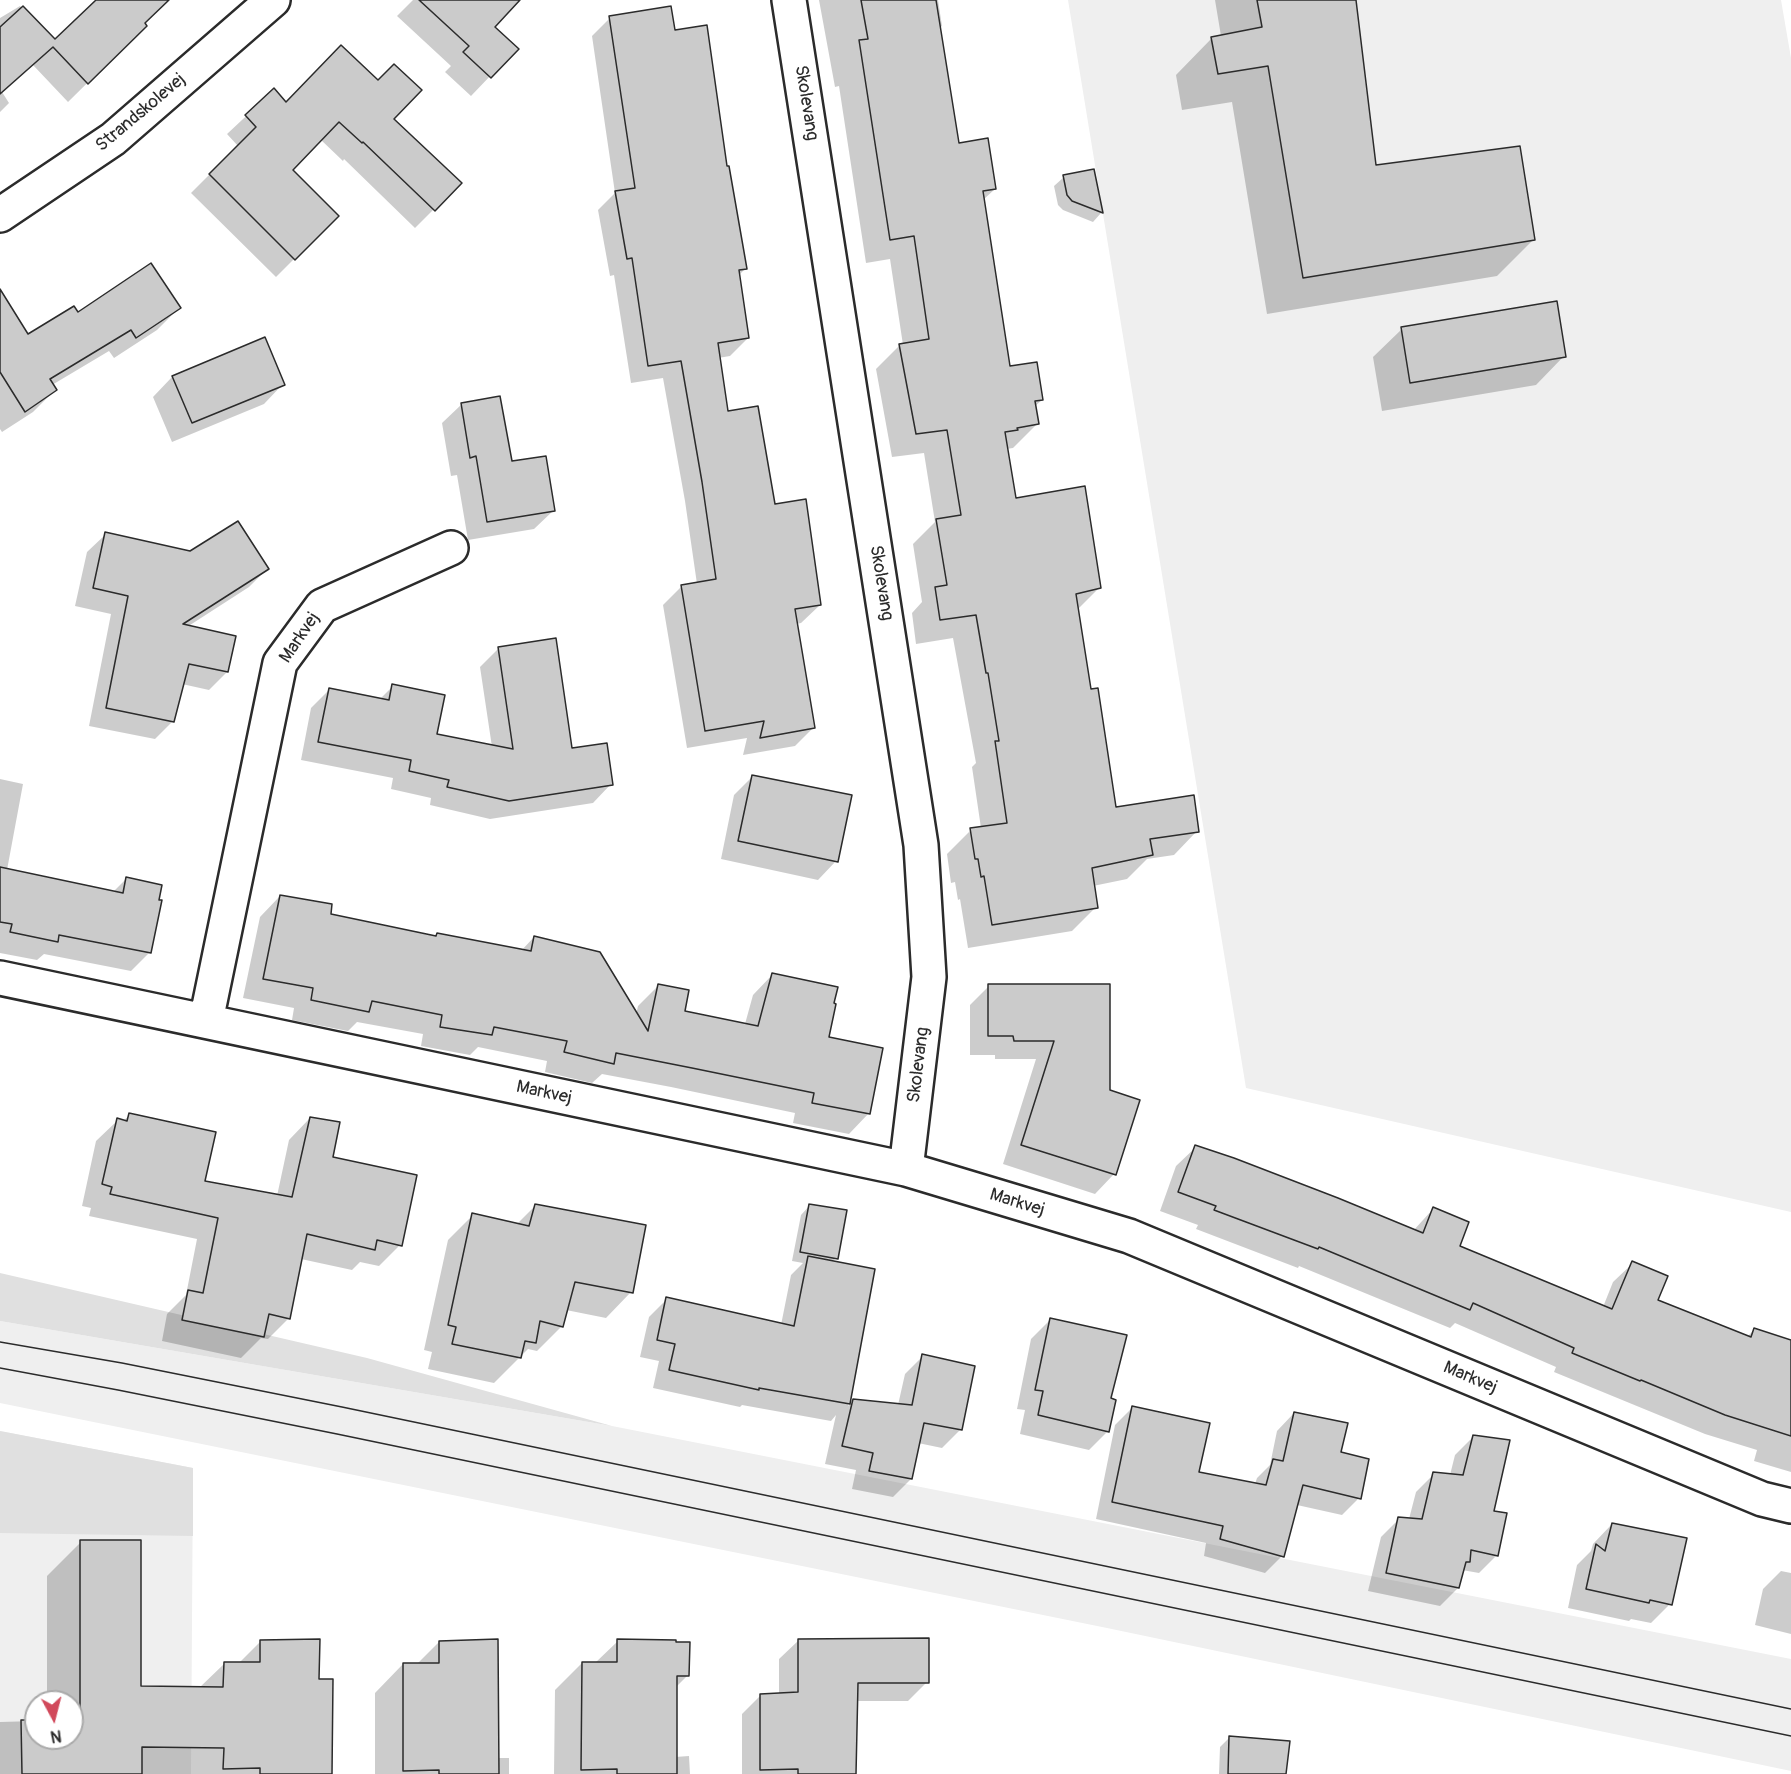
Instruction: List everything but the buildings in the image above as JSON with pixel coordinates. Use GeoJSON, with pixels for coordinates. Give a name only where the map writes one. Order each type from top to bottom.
{"type":"FeatureCollection","features":[{"type":"Feature","properties":{"kind":"street","name":"Strandskolevej"},"geometry":{"type":"LineString","coordinates":[[0,215],[113,139],[273,0]]}},
{"type":"Feature","properties":{"kind":"street","name":"Skolevang"},"geometry":{"type":"LineString","coordinates":[[789,0],[921,845],[929,977],[906,1169]]}},
{"type":"Feature","properties":{"kind":"street","name":"Markvej"},"geometry":{"type":"LineString","coordinates":[[206,1022],[280,663],[322,606],[451,548]]}},
{"type":"Feature","properties":{"kind":"street","name":"Markvej"},"geometry":{"type":"LineString","coordinates":[[0,978],[906,1169],[1129,1236],[1751,1495],[1791,1506]]}},
{"type":"Feature","properties":{"kind":"shaded area"},"geometry":{"type":"Polygon","coordinates":[[[1068,0],[1781,0],[1791,58],[1791,1212],[1246,1088],[1068,0]]]}},
{"type":"Feature","properties":{"kind":"shaded area"},"geometry":{"type":"Polygon","coordinates":[[[0,1273],[367,1358],[612,1426],[0,1321],[0,1273]]]}},
{"type":"Feature","properties":{"kind":"shaded area"},"geometry":{"type":"Polygon","coordinates":[[[0,1321],[612,1426],[1791,1659],[1791,1771],[1107,1628],[0,1403],[0,1321]]]}},
{"type":"Feature","properties":{"kind":"shaded area"},"geometry":{"type":"Polygon","coordinates":[[[0,1431],[193,1468],[191,1774],[0,1774],[0,1431]]]}},
{"type":"Feature","properties":{"kind":"shaded area"},"geometry":{"type":"Polygon","coordinates":[[[0,1431],[193,1468],[193,1536],[0,1533],[0,1431]]]}},
{"type":"Feature","properties":{"kind":"tram line"},"geometry":{"type":"LineString","coordinates":[[0,1342],[122,1363],[342,1407],[1791,1709]]}},
{"type":"Feature","properties":{"kind":"tram line"},"geometry":{"type":"LineString","coordinates":[[0,1368],[337,1434],[1791,1736]]}}]}
